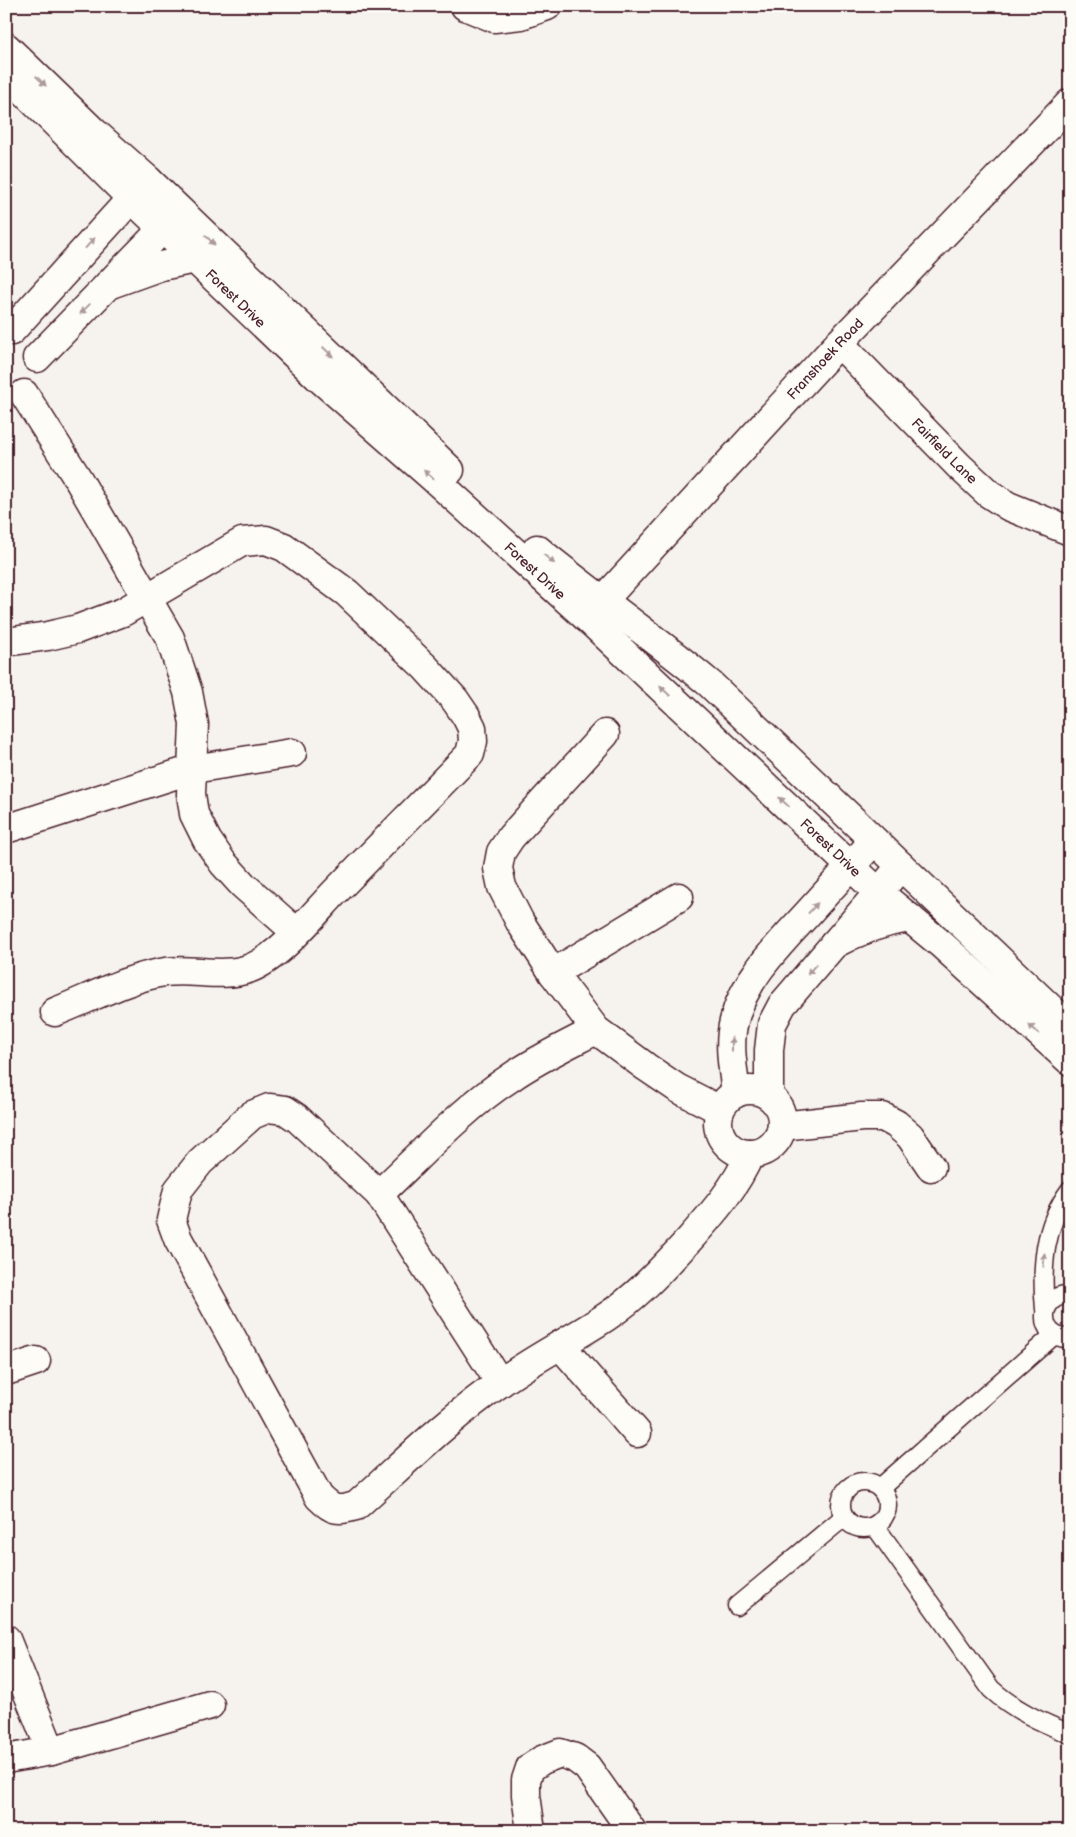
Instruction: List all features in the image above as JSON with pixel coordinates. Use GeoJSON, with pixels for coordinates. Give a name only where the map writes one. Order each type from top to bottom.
{"type":"FeatureCollection","features":[{"type":"Feature","properties":{"kind":"street"},"geometry":{"type":"LineString","coordinates":[[464,6],[494,18],[521,15],[547,6]]}},
{"type":"Feature","properties":{"kind":"street","name":"Forest Drive"},"geometry":{"type":"LineString","coordinates":[[6,47],[94,132],[139,189]]}},
{"type":"Feature","properties":{"kind":"street","name":"Forest Drive"},"geometry":{"type":"LineString","coordinates":[[6,74],[139,189],[514,531],[878,892],[910,918],[1070,1062]]}},
{"type":"Feature","properties":{"kind":"street","name":"Franshoek Road"},"geometry":{"type":"LineString","coordinates":[[595,610],[839,343],[1070,103]]}},
{"type":"Feature","properties":{"kind":"street"},"geometry":{"type":"LineString","coordinates":[[139,189],[8,331],[23,336],[32,345],[37,358],[38,372],[33,384],[15,397],[78,479],[170,638],[188,692],[194,724],[191,794],[194,814],[207,840],[223,863],[243,885],[296,932]]}},
{"type":"Feature","properties":{"kind":"street"},"geometry":{"type":"LineString","coordinates":[[37,358],[171,220]]}},
{"type":"Feature","properties":{"kind":"street","name":"Forest Drive"},"geometry":{"type":"LineString","coordinates":[[171,220],[195,259],[318,377],[595,610],[671,652],[710,684],[1070,1027]]}},
{"type":"Feature","properties":{"kind":"street"},"geometry":{"type":"LineString","coordinates":[[108,285],[161,266],[195,259]]}},
{"type":"Feature","properties":{"kind":"street","name":"Fairfield Lane"},"geometry":{"type":"LineString","coordinates":[[839,343],[959,466],[988,493],[1008,506],[1070,531]]}},
{"type":"Feature","properties":{"kind":"street"},"geometry":{"type":"LineString","coordinates":[[6,642],[48,636],[78,629],[123,612],[242,542],[266,540],[284,547],[347,592],[425,667],[456,700],[472,728],[473,741],[470,754],[296,932],[264,961],[248,969],[228,973],[192,970],[165,972],[120,986],[56,1012]]}},
{"type":"Feature","properties":{"kind":"street"},"geometry":{"type":"LineString","coordinates":[[605,734],[511,837],[501,852],[498,868],[502,887],[520,922],[553,973],[596,1030],[669,1083],[728,1101],[747,1090],[758,1091],[769,1096],[777,1104],[781,1114],[782,1126],[779,1137],[772,1146],[762,1152],[750,1154],[740,1152],[731,1148],[724,1140],[719,1130],[718,1120],[728,1101],[734,1020],[743,996],[753,978],[787,936],[874,841]]}},
{"type":"Feature","properties":{"kind":"street"},"geometry":{"type":"LineString","coordinates":[[6,829],[193,769],[292,753]]}},
{"type":"Feature","properties":{"kind":"street"},"geometry":{"type":"LineString","coordinates":[[769,1096],[769,1050],[772,1024],[788,998],[902,866]]}},
{"type":"Feature","properties":{"kind":"street"},"geometry":{"type":"LineString","coordinates":[[553,973],[679,897]]}},
{"type":"Feature","properties":{"kind":"street"},"geometry":{"type":"LineString","coordinates":[[834,944],[865,929],[894,920],[910,918]]}},
{"type":"Feature","properties":{"kind":"street"},"geometry":{"type":"LineString","coordinates":[[379,1194],[485,1096],[510,1077],[596,1030]]}},
{"type":"Feature","properties":{"kind":"street"},"geometry":{"type":"LineString","coordinates":[[500,1383],[379,1194],[297,1118],[285,1110],[269,1108],[252,1115],[200,1162],[178,1190],[171,1220],[178,1238],[320,1497],[330,1508],[341,1510],[356,1506],[456,1418],[500,1383],[608,1316],[650,1283],[732,1188],[743,1171],[750,1154]]}},
{"type":"Feature","properties":{"kind":"street"},"geometry":{"type":"LineString","coordinates":[[782,1126],[862,1117],[883,1117],[896,1124],[910,1136],[931,1167]]}},
{"type":"Feature","properties":{"kind":"street"},"geometry":{"type":"LineString","coordinates":[[560,1345],[637,1433]]}},
{"type":"Feature","properties":{"kind":"street"},"geometry":{"type":"LineString","coordinates":[[6,1371],[36,1361]]}},
{"type":"Feature","properties":{"kind":"street"},"geometry":{"type":"LineString","coordinates":[[6,1639],[51,1751]]}},
{"type":"Feature","properties":{"kind":"street"},"geometry":{"type":"LineString","coordinates":[[6,1759],[51,1751],[210,1705]]}},
{"type":"Feature","properties":{"kind":"street"},"geometry":{"type":"LineString","coordinates":[[531,1831],[526,1795],[526,1780],[530,1768],[542,1760],[560,1753],[575,1758],[586,1767],[632,1831]]}},
{"type":"Feature","properties":{"kind":"lane"},"geometry":{"type":"LineString","coordinates":[[880,1488],[1062,1336],[1048,1329],[1045,1322],[1046,1309],[1043,1286],[1049,1231],[1056,1213],[1070,1190]]}},
{"type":"Feature","properties":{"kind":"lane"},"geometry":{"type":"LineString","coordinates":[[1046,1309],[1052,1300],[1063,1295],[1070,1295]]}},
{"type":"Feature","properties":{"kind":"lane"},"geometry":{"type":"LineString","coordinates":[[862,1482],[872,1483],[880,1488],[886,1497],[887,1508],[883,1518],[875,1526],[864,1528],[853,1525],[844,1517],[841,1509],[842,1500],[846,1491],[853,1485],[862,1482]]}},
{"type":"Feature","properties":{"kind":"lane"},"geometry":{"type":"LineString","coordinates":[[737,1606],[844,1517]]}},
{"type":"Feature","properties":{"kind":"lane"},"geometry":{"type":"LineString","coordinates":[[875,1526],[991,1689],[1004,1701],[1020,1711],[1070,1734]]}}]}
